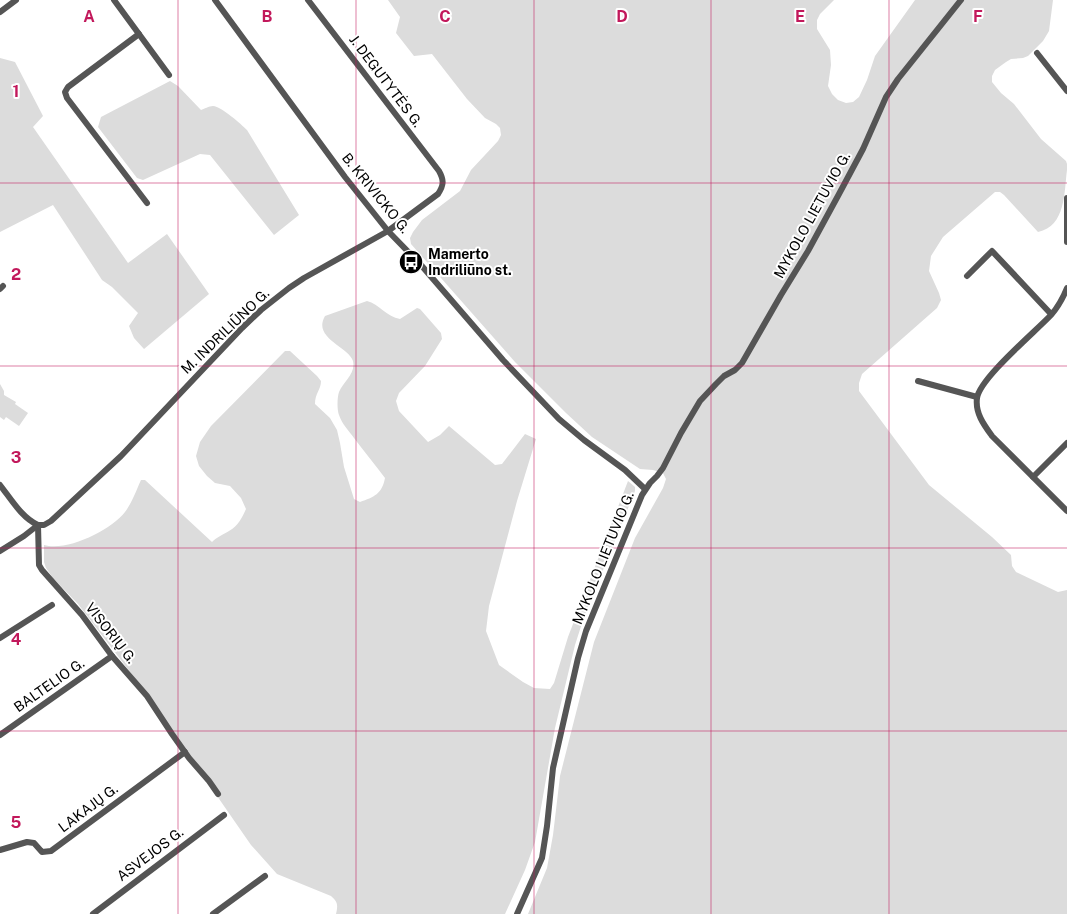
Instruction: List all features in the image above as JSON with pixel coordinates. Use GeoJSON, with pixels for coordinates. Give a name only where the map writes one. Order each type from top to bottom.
{"type":"FeatureCollection","features":[{"type":"Feature","properties":{"kind":"street"},"geometry":{"type":"LineString","coordinates":[[0,12],[16,0]]}},
{"type":"Feature","properties":{"kind":"street"},"geometry":{"type":"LineString","coordinates":[[114,0],[169,75]]}},
{"type":"Feature","properties":{"kind":"street","name":"B. KRIVICKO G."},"geometry":{"type":"LineString","coordinates":[[215,0],[345,177],[388,230],[421,265],[503,360],[559,419],[584,440],[618,464],[645,489]]}},
{"type":"Feature","properties":{"kind":"street","name":"J. DEGUTYTĖS G."},"geometry":{"type":"LineString","coordinates":[[308,0],[411,134],[442,178]]}},
{"type":"Feature","properties":{"kind":"street","name":"MYKOLO LIETUVIO G."},"geometry":{"type":"LineString","coordinates":[[517,914],[542,858],[553,768],[586,631],[645,489],[663,468],[700,401],[724,376],[735,370],[742,363],[812,243],[863,149],[886,97],[898,78],[961,0]]}},
{"type":"Feature","properties":{"kind":"street"},"geometry":{"type":"LineString","coordinates":[[139,34],[68,87],[65,92],[67,98],[147,203]]}},
{"type":"Feature","properties":{"kind":"street"},"geometry":{"type":"LineString","coordinates":[[1037,53],[1067,91]]}},
{"type":"Feature","properties":{"kind":"street","name":"M. INDRILIŪNO G."},"geometry":{"type":"LineString","coordinates":[[0,551],[38,525],[44,525],[51,521],[121,456],[261,310],[304,278],[388,230],[438,194],[442,188],[442,178]]}},
{"type":"Feature","properties":{"kind":"street"},"geometry":{"type":"LineString","coordinates":[[1067,198],[1067,242]]}},
{"type":"Feature","properties":{"kind":"street"},"geometry":{"type":"LineString","coordinates":[[967,276],[992,251],[1052,314]]}},
{"type":"Feature","properties":{"kind":"street"},"geometry":{"type":"LineString","coordinates":[[1067,288],[1052,314],[989,376],[977,396],[977,410],[984,426],[1001,446],[1067,511]]}},
{"type":"Feature","properties":{"kind":"street"},"geometry":{"type":"LineString","coordinates":[[918,381],[977,396]]}},
{"type":"Feature","properties":{"kind":"street"},"geometry":{"type":"LineString","coordinates":[[1033,477],[1067,443]]}},
{"type":"Feature","properties":{"kind":"street"},"geometry":{"type":"LineString","coordinates":[[0,485],[25,516],[38,525]]}},
{"type":"Feature","properties":{"kind":"street","name":"VISORIŲ G."},"geometry":{"type":"LineString","coordinates":[[38,525],[39,565],[42,570],[82,615],[112,656],[148,696],[172,734],[218,794]]}},
{"type":"Feature","properties":{"kind":"street"},"geometry":{"type":"LineString","coordinates":[[0,638],[52,605]]}},
{"type":"Feature","properties":{"kind":"street","name":"BALTELIO G."},"geometry":{"type":"LineString","coordinates":[[0,735],[112,656]]}},
{"type":"Feature","properties":{"kind":"street","name":"LAKAJŲ G."},"geometry":{"type":"LineString","coordinates":[[0,850],[28,842],[34,843],[42,852],[51,851],[185,752]]}},
{"type":"Feature","properties":{"kind":"street","name":"ASVEJOS G."},"geometry":{"type":"LineString","coordinates":[[93,914],[224,815]]}},
{"type":"Feature","properties":{"kind":"street"},"geometry":{"type":"LineString","coordinates":[[212,914],[265,876]]}},
{"type":"Feature","properties":{"kind":"shaded area"},"geometry":{"type":"Polygon","coordinates":[[[388,0],[834,0],[820,14],[817,20],[817,29],[830,50],[831,65],[828,86],[838,100],[846,103],[853,102],[859,97],[875,56],[915,0],[1053,0],[1049,31],[1043,41],[1028,56],[1011,59],[995,70],[992,82],[1014,104],[1041,139],[1066,161],[1064,198],[1059,216],[1047,229],[1038,232],[1004,195],[1000,192],[995,192],[943,237],[931,256],[929,271],[941,300],[937,308],[862,374],[859,391],[929,485],[1011,555],[1012,566],[1016,572],[1058,592],[1067,590],[1067,914],[528,914],[547,868],[560,776],[594,642],[635,538],[663,488],[666,479],[663,473],[640,469],[592,437],[515,362],[411,244],[410,238],[422,220],[460,191],[471,170],[498,141],[501,135],[500,128],[485,118],[467,99],[432,54],[414,56],[396,33],[400,17],[388,0]]]}},
{"type":"Feature","properties":{"kind":"shaded area"},"geometry":{"type":"Polygon","coordinates":[[[0,58],[15,62],[43,116],[33,127],[128,263],[167,234],[209,294],[144,349],[134,338],[129,326],[138,313],[112,287],[102,280],[53,205],[0,232],[0,58]]]}},
{"type":"Feature","properties":{"kind":"shaded area"},"geometry":{"type":"Polygon","coordinates":[[[170,81],[178,86],[201,110],[211,106],[217,107],[247,130],[299,215],[274,235],[210,155],[200,154],[143,180],[137,178],[98,127],[101,117],[170,81]]]}},
{"type":"Feature","properties":{"kind":"shaded area"},"geometry":{"type":"Polygon","coordinates":[[[367,301],[391,316],[400,319],[417,308],[420,309],[441,333],[442,339],[425,366],[399,393],[396,401],[399,411],[428,442],[440,435],[449,426],[495,465],[502,464],[525,434],[536,439],[489,606],[486,631],[499,665],[534,688],[550,689],[554,683],[568,637],[628,481],[635,487],[584,617],[575,645],[555,728],[535,842],[525,870],[505,914],[336,914],[337,904],[331,896],[277,874],[251,845],[143,689],[78,604],[53,578],[44,562],[44,545],[54,546],[76,542],[110,526],[130,505],[141,480],[145,480],[212,542],[235,527],[246,509],[241,498],[230,486],[215,483],[207,476],[199,466],[196,456],[200,442],[211,426],[285,351],[290,351],[321,381],[315,404],[330,418],[337,430],[344,467],[354,499],[360,502],[377,494],[382,488],[385,478],[346,427],[338,413],[339,392],[353,370],[353,361],[345,351],[327,336],[322,324],[325,316],[367,301]]]}},
{"type":"Feature","properties":{"kind":"shaded area"},"geometry":{"type":"Polygon","coordinates":[[[0,384],[4,395],[16,402],[15,404],[28,413],[19,426],[6,417],[4,420],[0,417],[0,384]]]}},
{"type":"Feature","properties":{"kind":"place","name":"Mamerto Indriliūno st."},"geometry":{"type":"Point","coordinates":[411,262]}}]}
